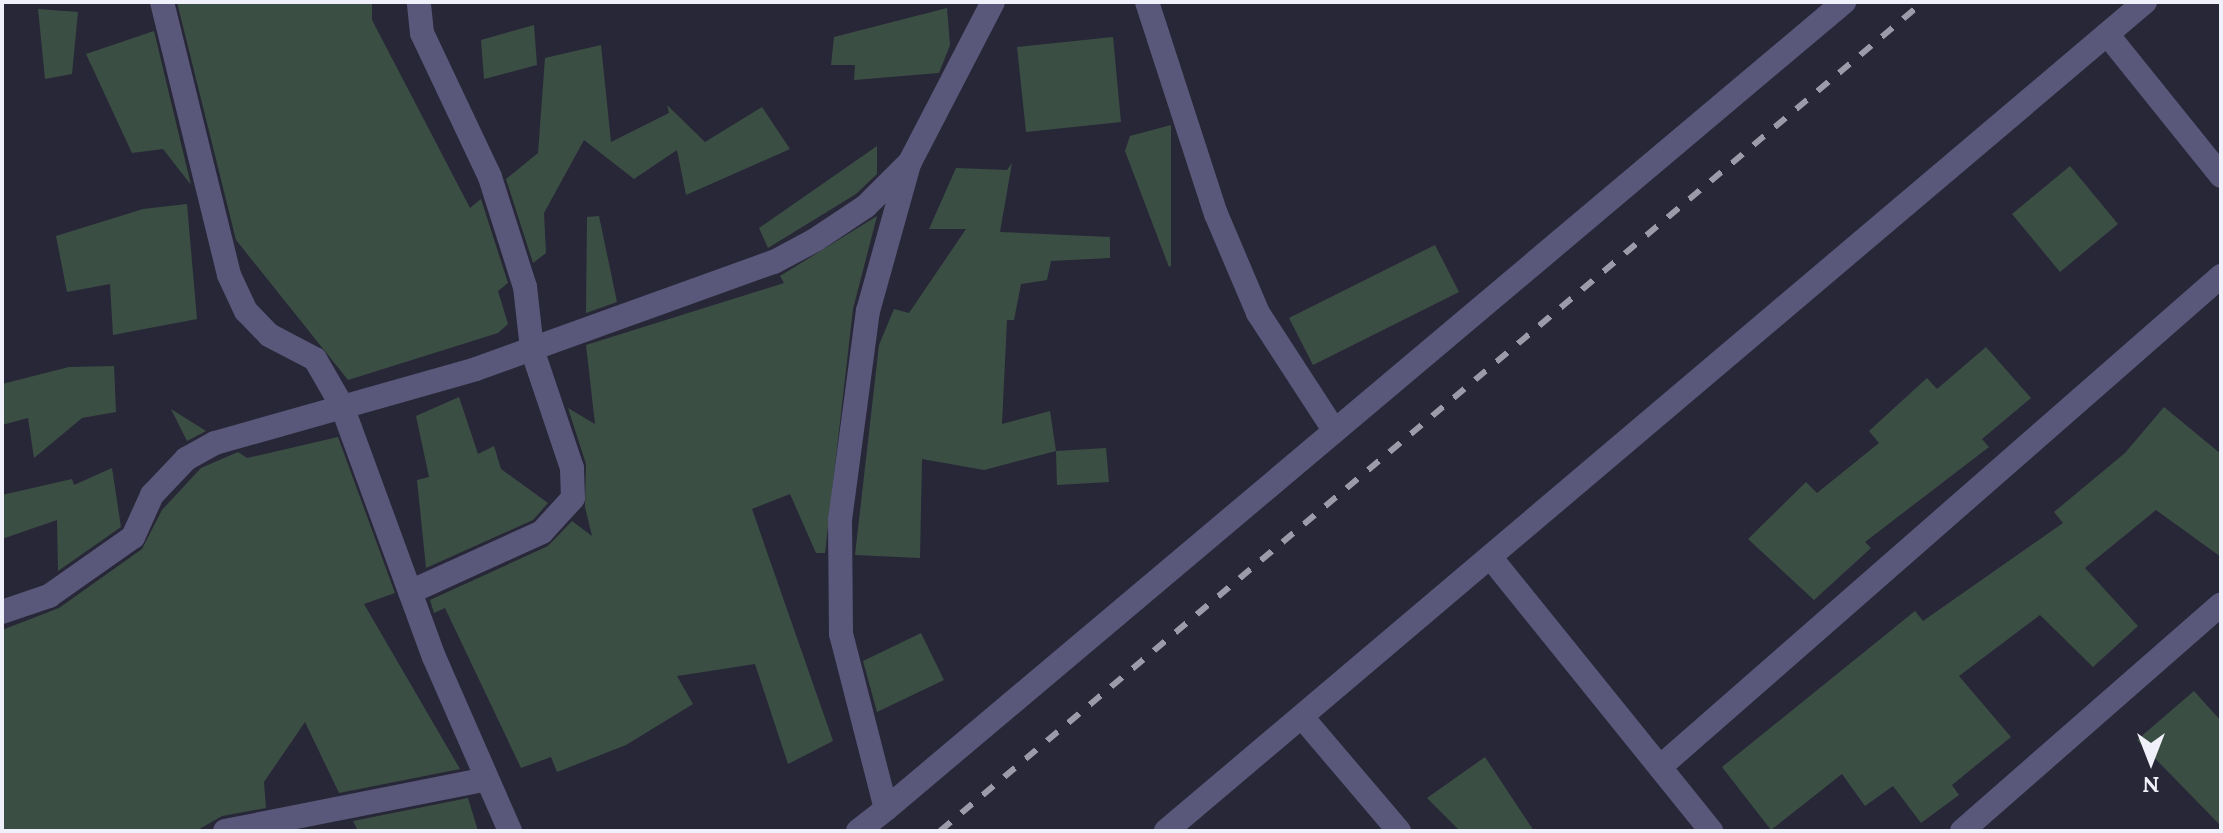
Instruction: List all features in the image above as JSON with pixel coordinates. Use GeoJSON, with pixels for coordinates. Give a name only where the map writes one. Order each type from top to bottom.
{"type":"FeatureCollection","features":[{"type":"Feature","properties":{"kind":"street"},"geometry":{"type":"LineString","coordinates":[[162,2],[229,275],[246,311],[269,335],[315,359],[342,406],[410,592],[510,831]]}},
{"type":"Feature","properties":{"kind":"street"},"geometry":{"type":"LineString","coordinates":[[410,592],[542,532],[573,498],[572,468],[532,349],[525,287],[490,177],[422,33],[419,2]]}},
{"type":"Feature","properties":{"kind":"street"},"geometry":{"type":"LineString","coordinates":[[886,809],[841,634],[840,520],[868,311],[910,162],[993,2]]}},
{"type":"Feature","properties":{"kind":"street"},"geometry":{"type":"LineString","coordinates":[[1147,2],[1216,214],[1258,313],[1332,427]]}},
{"type":"Feature","properties":{"kind":"street"},"geometry":{"type":"LineString","coordinates":[[858,831],[1332,427],[1844,2]]}},
{"type":"Feature","properties":{"kind":"street"},"geometry":{"type":"LineString","coordinates":[[1166,831],[2145,2]]}},
{"type":"Feature","properties":{"kind":"street"},"geometry":{"type":"LineString","coordinates":[[2107,34],[2221,176]]}},
{"type":"Feature","properties":{"kind":"street"},"geometry":{"type":"LineString","coordinates":[[2,612],[59,590],[133,537],[152,495],[186,459],[215,443],[532,349],[774,262],[866,206],[910,162]]}},
{"type":"Feature","properties":{"kind":"street"},"geometry":{"type":"LineString","coordinates":[[1660,767],[2221,276]]}},
{"type":"Feature","properties":{"kind":"street"},"geometry":{"type":"LineString","coordinates":[[1491,558],[1711,831]]}},
{"type":"Feature","properties":{"kind":"street"},"geometry":{"type":"LineString","coordinates":[[1962,831],[2221,604]]}},
{"type":"Feature","properties":{"kind":"street"},"geometry":{"type":"LineString","coordinates":[[1302,717],[1399,831]]}},
{"type":"Feature","properties":{"kind":"street"},"geometry":{"type":"LineString","coordinates":[[225,831],[487,779]]}},
{"type":"Feature","properties":{"kind":"building"},"geometry":{"type":"Polygon","coordinates":[[[177,2],[372,2],[372,20],[470,208],[481,199],[508,283],[498,291],[508,324],[498,333],[348,380],[236,240],[177,2]]]}},
{"type":"Feature","properties":{"kind":"building"},"geometry":{"type":"Polygon","coordinates":[[[947,8],[950,45],[939,73],[854,80],[855,65],[831,65],[834,37],[947,8]]]}},
{"type":"Feature","properties":{"kind":"building"},"geometry":{"type":"Polygon","coordinates":[[[38,9],[78,12],[72,74],[45,79],[38,9]]]}},
{"type":"Feature","properties":{"kind":"building"},"geometry":{"type":"Polygon","coordinates":[[[534,25],[537,65],[484,79],[481,40],[534,25]]]}},
{"type":"Feature","properties":{"kind":"building"},"geometry":{"type":"Polygon","coordinates":[[[154,31],[191,185],[163,149],[132,153],[86,54],[154,31]]]}},
{"type":"Feature","properties":{"kind":"building"},"geometry":{"type":"Polygon","coordinates":[[[1113,37],[1121,122],[1026,132],[1017,47],[1113,37]]]}},
{"type":"Feature","properties":{"kind":"building"},"geometry":{"type":"Polygon","coordinates":[[[601,45],[611,142],[669,113],[667,105],[705,142],[762,107],[790,149],[686,195],[677,150],[634,179],[584,140],[544,213],[546,253],[533,263],[506,179],[538,153],[545,58],[601,45]]]}},
{"type":"Feature","properties":{"kind":"building"},"geometry":{"type":"Polygon","coordinates":[[[1171,125],[1169,267],[1125,151],[1130,136],[1171,125]]]}},
{"type":"Feature","properties":{"kind":"building"},"geometry":{"type":"Polygon","coordinates":[[[877,146],[877,174],[856,194],[768,248],[759,228],[877,146]]]}},
{"type":"Feature","properties":{"kind":"building"},"geometry":{"type":"Polygon","coordinates":[[[1012,163],[1000,232],[1110,237],[1110,258],[1051,261],[1047,280],[1021,284],[1014,320],[1007,320],[1002,424],[1050,411],[1056,451],[984,470],[922,459],[920,558],[855,555],[879,345],[894,309],[909,313],[966,229],[929,229],[956,168],[1007,170],[1012,163]]]}},
{"type":"Feature","properties":{"kind":"building"},"geometry":{"type":"Polygon","coordinates":[[[2070,166],[2118,224],[2060,272],[2012,214],[2070,166]]]}},
{"type":"Feature","properties":{"kind":"building"},"geometry":{"type":"Polygon","coordinates":[[[187,204],[197,319],[113,335],[110,284],[67,292],[56,236],[143,209],[187,204]]]}},
{"type":"Feature","properties":{"kind":"building"},"geometry":{"type":"Polygon","coordinates":[[[599,216],[617,302],[586,313],[587,217],[599,216]]]}},
{"type":"Feature","properties":{"kind":"building"},"geometry":{"type":"Polygon","coordinates":[[[877,216],[853,309],[825,553],[816,553],[790,494],[752,509],[833,741],[788,764],[755,664],[677,676],[693,704],[626,745],[557,772],[551,757],[521,768],[445,608],[434,613],[430,600],[548,546],[572,521],[592,536],[585,507],[586,464],[568,408],[595,424],[586,345],[784,283],[780,276],[877,216]]]}},
{"type":"Feature","properties":{"kind":"building"},"geometry":{"type":"Polygon","coordinates":[[[1435,245],[1459,292],[1313,365],[1289,318],[1435,245]]]}},
{"type":"Feature","properties":{"kind":"building"},"geometry":{"type":"Polygon","coordinates":[[[1986,347],[2031,398],[1982,439],[1989,447],[1865,542],[1871,548],[1814,600],[1748,539],[1806,482],[1817,493],[1879,443],[1869,431],[1927,378],[1937,389],[1986,347]]]}},
{"type":"Feature","properties":{"kind":"building"},"geometry":{"type":"Polygon","coordinates":[[[114,366],[116,412],[82,418],[34,458],[28,418],[2,425],[2,384],[69,367],[114,366]]]}},
{"type":"Feature","properties":{"kind":"building"},"geometry":{"type":"Polygon","coordinates":[[[459,397],[478,454],[494,446],[501,469],[548,503],[533,520],[426,568],[417,480],[429,477],[416,416],[459,397]]]}},
{"type":"Feature","properties":{"kind":"building"},"geometry":{"type":"Polygon","coordinates":[[[2164,407],[2221,454],[2221,557],[2156,510],[2085,568],[2138,626],[2093,667],[2040,615],[1959,676],[2011,737],[1952,785],[1959,795],[1921,823],[1893,786],[1865,806],[1842,774],[1771,830],[1722,767],[1915,611],[1923,621],[2063,523],[2054,512],[2125,453],[2164,407]]]}},
{"type":"Feature","properties":{"kind":"building"},"geometry":{"type":"Polygon","coordinates":[[[171,409],[206,431],[187,441],[171,409]]]}},
{"type":"Feature","properties":{"kind":"building"},"geometry":{"type":"Polygon","coordinates":[[[338,437],[395,593],[364,604],[460,769],[339,793],[305,722],[264,782],[266,808],[222,816],[196,831],[2,831],[2,630],[59,608],[142,549],[162,510],[201,468],[238,452],[247,458],[338,437]]]}},
{"type":"Feature","properties":{"kind":"building"},"geometry":{"type":"Polygon","coordinates":[[[1106,448],[1109,482],[1057,485],[1056,451],[1106,448]]]}},
{"type":"Feature","properties":{"kind":"building"},"geometry":{"type":"Polygon","coordinates":[[[112,468],[121,527],[58,571],[57,520],[2,539],[2,495],[72,479],[74,485],[112,468]]]}},
{"type":"Feature","properties":{"kind":"building"},"geometry":{"type":"Polygon","coordinates":[[[921,633],[944,680],[877,712],[863,661],[921,633]]]}},
{"type":"Feature","properties":{"kind":"building"},"geometry":{"type":"Polygon","coordinates":[[[2194,691],[2221,721],[2221,826],[2137,740],[2194,691]]]}},
{"type":"Feature","properties":{"kind":"building"},"geometry":{"type":"Polygon","coordinates":[[[1485,757],[1534,831],[1460,831],[1427,798],[1485,757]]]}},
{"type":"Feature","properties":{"kind":"building"},"geometry":{"type":"Polygon","coordinates":[[[468,798],[478,831],[358,831],[353,821],[468,798]]]}},
{"type":"Feature","properties":{"kind":"railway"},"geometry":{"type":"LineString","coordinates":[[940,831],[1923,2]]}}]}
